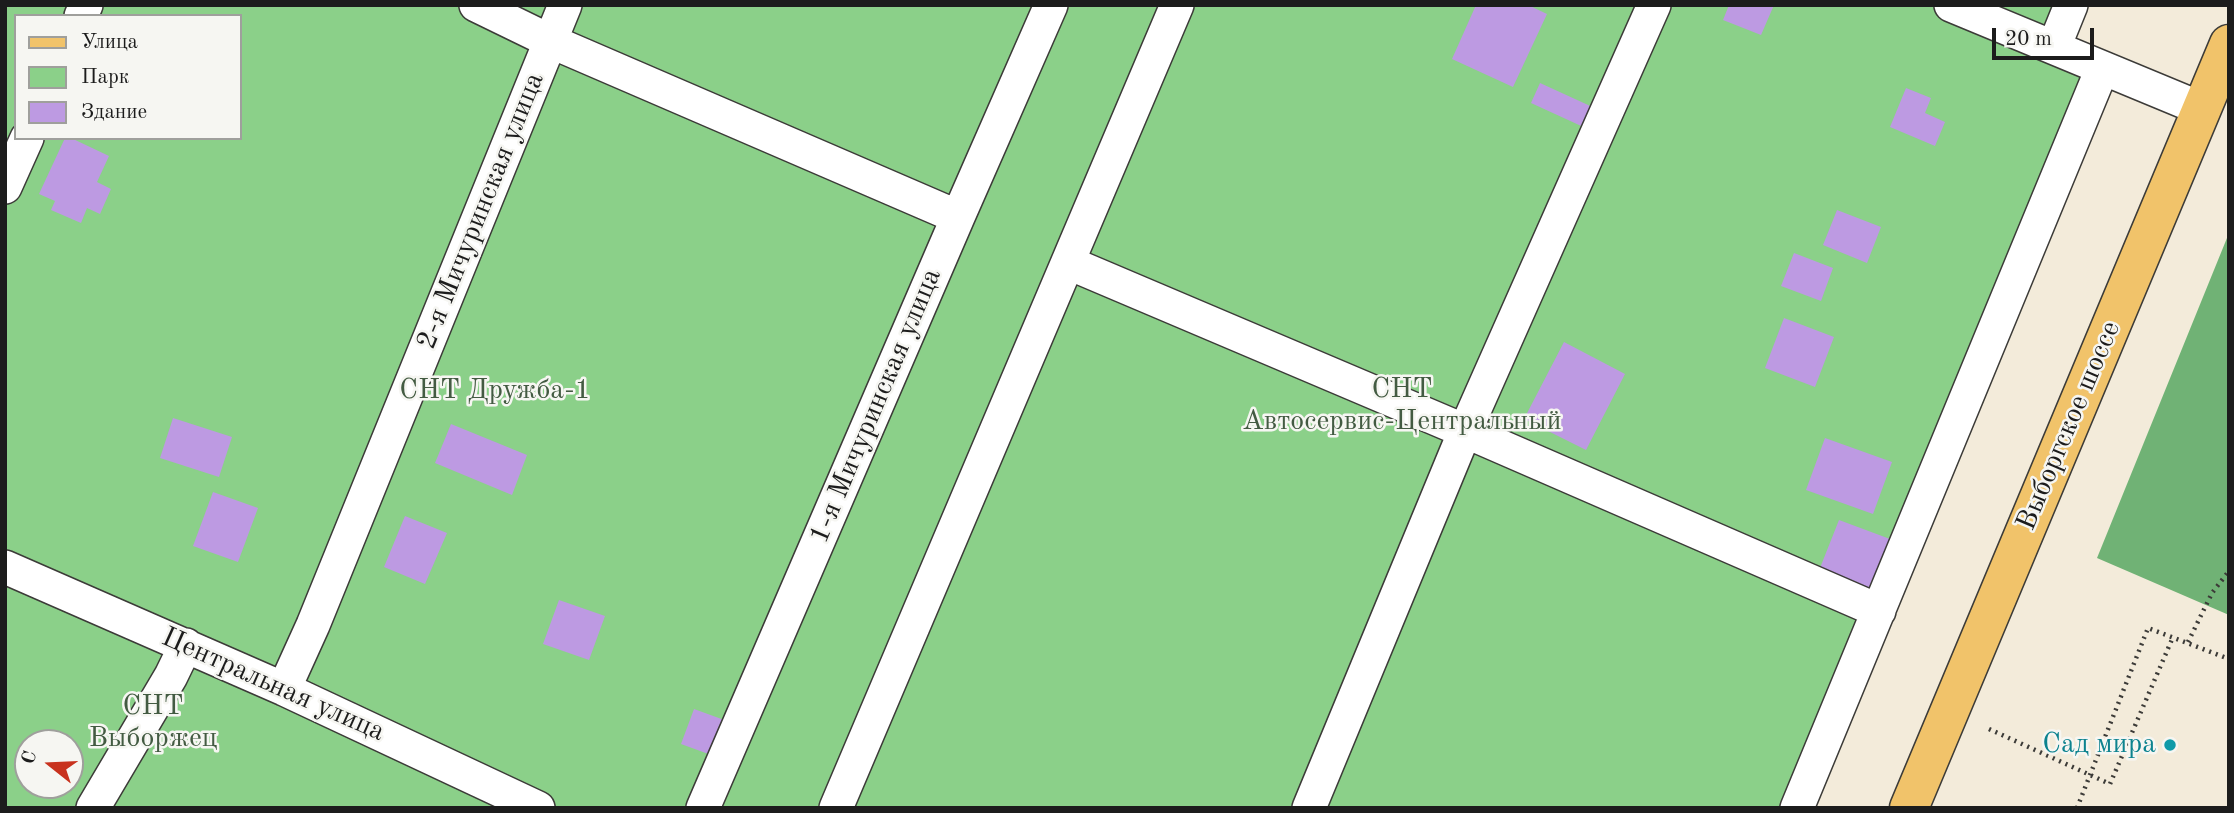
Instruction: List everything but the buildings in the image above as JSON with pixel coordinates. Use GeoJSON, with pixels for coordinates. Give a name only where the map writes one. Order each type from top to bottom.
{"type":"FeatureCollection","features":[{"type":"Feature","properties":{"kind":"main road","name":"Выборгское шоссе"},"geometry":{"type":"LineString","coordinates":[[1909,808],[2229,44]]}},
{"type":"Feature","properties":{"kind":"street"},"geometry":{"type":"LineString","coordinates":[[475,5],[551,41],[958,217]]}},
{"type":"Feature","properties":{"kind":"street","name":"2-я Мичуринская улица"},"geometry":{"type":"LineString","coordinates":[[284,689],[318,612],[565,5]]}},
{"type":"Feature","properties":{"kind":"street","name":"1-я Мичуринская улица"},"geometry":{"type":"LineString","coordinates":[[703,808],[1051,5]]}},
{"type":"Feature","properties":{"kind":"street"},"geometry":{"type":"LineString","coordinates":[[836,808],[1177,5]]}},
{"type":"Feature","properties":{"kind":"street"},"geometry":{"type":"LineString","coordinates":[[1309,808],[1465,431],[1654,5]]}},
{"type":"Feature","properties":{"kind":"street"},"geometry":{"type":"LineString","coordinates":[[1951,5],[2202,109]]}},
{"type":"Feature","properties":{"kind":"street"},"geometry":{"type":"LineString","coordinates":[[2054,47],[2071,5]]}},
{"type":"Feature","properties":{"kind":"street"},"geometry":{"type":"LineString","coordinates":[[1797,808],[2102,69]]}},
{"type":"Feature","properties":{"kind":"street"},"geometry":{"type":"LineString","coordinates":[[5,187],[26,140]]}},
{"type":"Feature","properties":{"kind":"street"},"geometry":{"type":"LineString","coordinates":[[1069,263],[1879,611]]}},
{"type":"Feature","properties":{"kind":"street","name":"Центральная улица"},"geometry":{"type":"LineString","coordinates":[[5,567],[284,689],[538,808]]}},
{"type":"Feature","properties":{"kind":"street"},"geometry":{"type":"LineString","coordinates":[[93,808],[171,676],[186,645]]}},
{"type":"Feature","properties":{"kind":"path"},"geometry":{"type":"LineString","coordinates":[[2188,642],[2213,593],[2229,571]]}},
{"type":"Feature","properties":{"kind":"path"},"geometry":{"type":"LineString","coordinates":[[2077,808],[2148,628],[2229,659]]}},
{"type":"Feature","properties":{"kind":"path"},"geometry":{"type":"LineString","coordinates":[[1989,729],[2110,784],[2173,637]]}},
{"type":"Feature","properties":{"kind":"green space"},"geometry":{"type":"Polygon","coordinates":[[[5,5],[2072,5],[2049,45],[2095,66],[1796,808],[5,808],[5,5]]]}},
{"type":"Feature","properties":{"kind":"green space"},"geometry":{"type":"Polygon","coordinates":[[[2229,233],[2229,615],[2097,558],[2229,233]]]}},
{"type":"Feature","properties":{"kind":"place","name":"Сад мира"},"geometry":{"type":"Point","coordinates":[2170,745]}},
{"type":"Feature","properties":{"kind":"park label","name":"СНТ Дружба-1"},"geometry":{"type":"Point","coordinates":[495,391]}},
{"type":"Feature","properties":{"kind":"park label","name":"СНТ Автосервис-Центральный"},"geometry":{"type":"Point","coordinates":[1402,406]}},
{"type":"Feature","properties":{"kind":"park label","name":"СНТ Выборжец"},"geometry":{"type":"Point","coordinates":[153,723]}}]}
